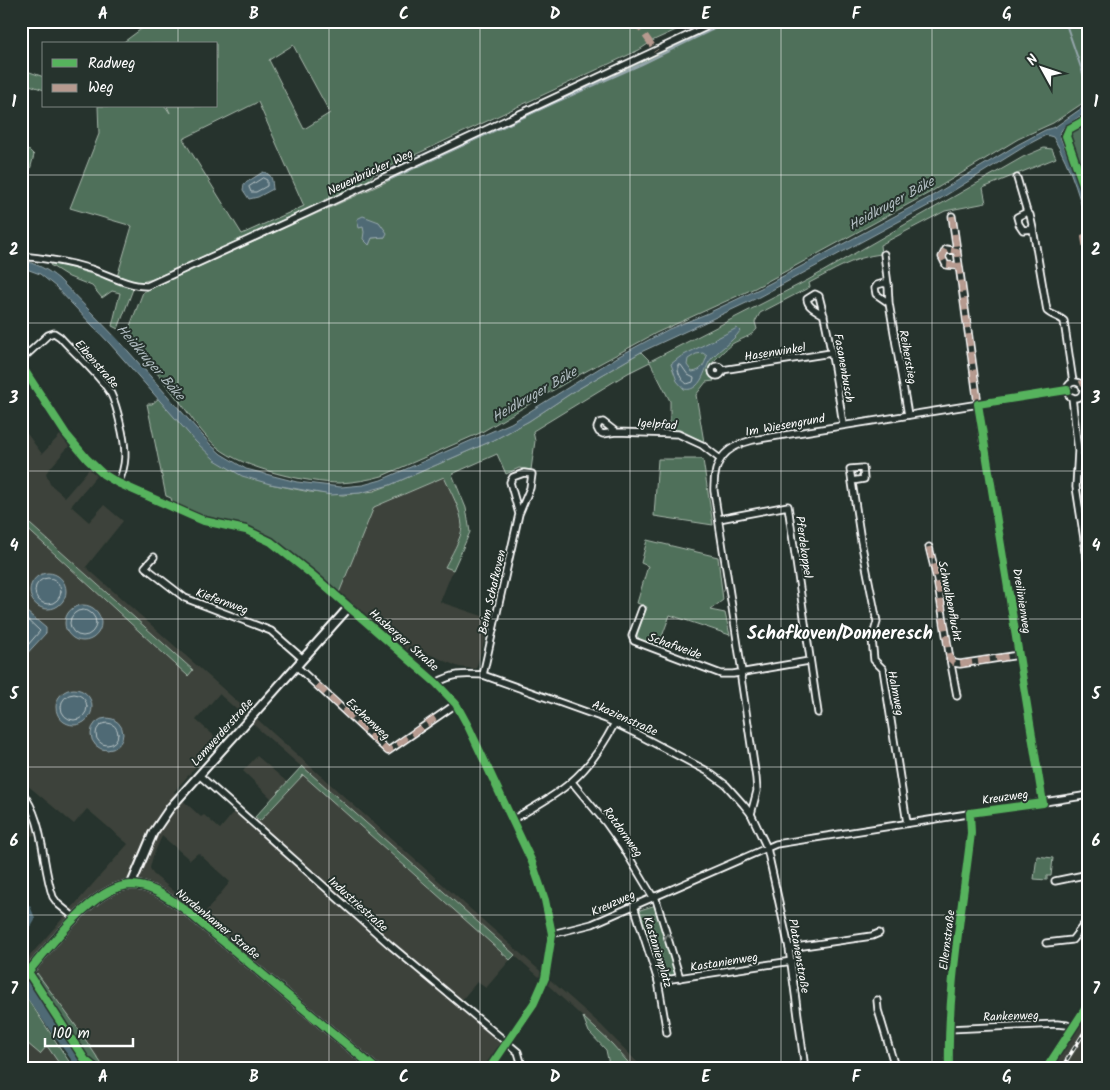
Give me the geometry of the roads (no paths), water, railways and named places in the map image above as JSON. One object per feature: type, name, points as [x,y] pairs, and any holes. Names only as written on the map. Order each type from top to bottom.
[{"type":"street","name":"Neuenbrücker Weg","points":[[21,256],[51,259],[90,269],[136,286],[147,286],[719,21]]},
{"type":"street","points":[[1017,178],[1027,212],[1030,215],[1046,311],[1064,321],[1073,382]]},
{"type":"street","points":[[1027,212],[1017,217],[1019,224],[1023,230],[1033,229]]},
{"type":"street","name":"Dreilinienweg","points":[[952,216],[978,404],[1043,803]]},
{"type":"street","points":[[957,251],[946,249],[942,257],[946,265],[958,266]]},
{"type":"street","name":"Reiherstieg","points":[[884,254],[889,303],[908,416]]},
{"type":"street","name":"Reiherstieg","points":[[888,285],[884,283],[877,285],[875,288],[876,294],[889,303]]},
{"type":"street","name":"Fasanenbusch","points":[[824,315],[843,425]]},
{"type":"street","name":"Eibenstraße","points":[[21,360],[48,335],[54,333],[60,337],[110,393],[117,409],[126,452],[124,472],[118,483]]},
{"type":"street","name":"Hasenwinkel","points":[[722,370],[831,353]]},
{"type":"street","name":"Hasberger Straße","points":[[21,365],[66,434],[87,459],[103,474],[118,483],[204,521],[246,530],[264,538],[288,554],[436,683],[456,704],[538,878],[552,934],[548,967],[541,988],[526,1016],[489,1069]]},
{"type":"street","points":[[1072,397],[1078,396],[1082,389],[1079,383],[1073,382],[1068,386],[1067,390],[1072,397],[1078,451],[1076,488],[1089,571]]},
{"type":"street","name":"Im Wiesengrund","points":[[720,459],[741,443],[1067,390]]},
{"type":"street","name":"Igelpfad","points":[[616,432],[678,434],[702,445],[720,459]]},
{"type":"street","points":[[720,459],[714,478],[714,491],[742,672],[740,678],[757,790],[751,814]]},
{"type":"street","name":"Beim Schafkoven","points":[[483,675],[519,514],[530,488],[532,474],[524,473],[513,477],[510,482],[519,514]]},
{"type":"street","name":"Halmweg","points":[[852,481],[861,541],[877,622],[872,639],[874,660],[883,669],[907,823]]},
{"type":"street","name":"Pferdekoppel","points":[[718,519],[788,506],[818,713]]},
{"type":"street","name":"Schwalbenflucht","points":[[930,547],[957,696]]},
{"type":"street","name":"Kiefernweg","points":[[154,557],[145,567],[176,592],[196,603],[253,623],[271,632],[303,659]]},
{"type":"street","name":"Lemwerderstraße","points":[[131,885],[141,858],[159,823],[170,808],[349,607]]},
{"type":"street","name":"Schafweide","points":[[642,609],[632,636],[634,642],[721,674],[742,672]]},
{"type":"street","name":"Schwalbenflucht","points":[[950,659],[954,663],[960,664],[1019,655]]},
{"type":"street","points":[[742,672],[810,661]]},
{"type":"street","name":"Eschenweg","points":[[296,666],[388,751],[456,704]]},
{"type":"street","name":"Akazienstraße","points":[[436,683],[451,676],[464,674],[483,675],[615,723],[707,771],[726,785],[751,814],[767,848]]},
{"type":"street","points":[[512,820],[572,782],[600,749],[615,723]]},
{"type":"street","name":"Industriestraße","points":[[199,775],[390,945],[507,1042]]},
{"type":"street","name":"Rotdornweg","points":[[572,782],[623,846],[654,896]]},
{"type":"street","points":[[21,791],[33,811],[53,897],[75,918]]},
{"type":"street","name":"Kreuzweg","points":[[552,934],[592,924],[776,844],[1089,795]]},
{"type":"street","name":"Ellernstraße","points":[[949,1069],[949,1029],[970,833],[970,814]]},
{"type":"street","name":"Platanenstraße","points":[[767,848],[792,961],[805,1069]]},
{"type":"street","points":[[1055,881],[1089,874]]},
{"type":"street","points":[[21,980],[89,904],[113,888],[131,885]]},
{"type":"street","name":"Nordenhamer Straße","points":[[131,885],[151,889],[183,908],[376,1069]]},
{"type":"street","name":"Kastanienplatz","points":[[654,896],[680,978]]},
{"type":"street","name":"Kastanienplatz","points":[[634,906],[658,982],[667,1033]]},
{"type":"street","points":[[1046,943],[1072,940],[1089,918]]},
{"type":"street","points":[[789,948],[872,936],[879,933]]},
{"type":"street","name":"Kastanienweg","points":[[658,982],[792,961]]},
{"type":"street","points":[[876,1069],[894,1068],[878,1010],[878,1000]]},
{"type":"street","points":[[1046,1069],[1089,1002]]},
{"type":"street","name":"Rankenweg","points":[[949,1029],[1058,1024],[1073,1028]]},
{"type":"street","points":[[507,1042],[518,1052],[523,1069]]},
{"type":"water","points":[[1089,103],[1089,110],[1064,127],[1059,134],[1083,194],[1088,213],[1089,239],[1080,199],[1071,173],[1053,137],[1046,135],[935,202],[757,298],[641,352],[573,392],[529,421],[494,440],[390,485],[360,493],[331,495],[270,484],[242,476],[215,460],[196,442],[110,344],[56,287],[40,274],[21,267],[21,260],[32,263],[42,267],[59,279],[121,343],[221,454],[246,469],[297,482],[341,487],[363,485],[381,480],[511,423],[619,356],[669,329],[761,288],[932,196],[1017,145],[1045,130],[1055,127]]},
{"type":"water","points":[[263,172],[270,176],[273,189],[258,197],[249,199],[243,190],[244,184]]},
{"type":"water","points":[[363,216],[379,222],[387,233],[385,237],[372,238],[369,245],[363,239],[363,227],[359,228],[357,219]]},
{"type":"water","points":[[737,328],[740,331],[712,358],[704,375],[692,389],[684,389],[677,381],[671,364],[680,357]],"holes":[[[703,353],[707,356],[702,367],[692,372],[687,365],[688,359],[696,354]]]},
{"type":"water","points":[[48,573],[60,579],[66,591],[60,603],[48,609],[36,603],[30,591],[36,579]]},
{"type":"water","points":[[83,605],[95,611],[101,623],[95,635],[83,641],[71,635],[65,623],[71,611]]},
{"type":"water","points":[[21,607],[46,628],[46,633],[21,660]]},
{"type":"water","points":[[74,689],[86,695],[92,707],[86,719],[74,725],[62,719],[56,707],[62,695]]},
{"type":"water","points":[[107,718],[118,723],[123,734],[118,745],[107,750],[96,745],[91,734],[96,723]]},
{"type":"waterway","points":[[388,180],[642,64],[730,21]]},
{"type":"waterway","points":[[1065,21],[1089,91]]},
{"type":"waterway","points":[[381,174],[567,89]]},
{"type":"waterway","points":[[21,905],[26,909],[30,919],[21,934]]},
{"type":"waterway","points":[[21,981],[84,1069]]},
{"type":"railway","points":[[1061,1069],[1089,1025]]},
{"type":"railway","points":[[1080,1069],[1089,1053]]},
{"type":"district","name":"Schafkoven/Donneresch","points":[[840,633]]},
{"type":"water label","name":"Heidkruger Bäke","points":[[891,203]]},
{"type":"water label","name":"Heidkruger Bäke","points":[[151,362]]},
{"type":"water label","name":"Heidkruger Bäke","points":[[534,394]]}]
